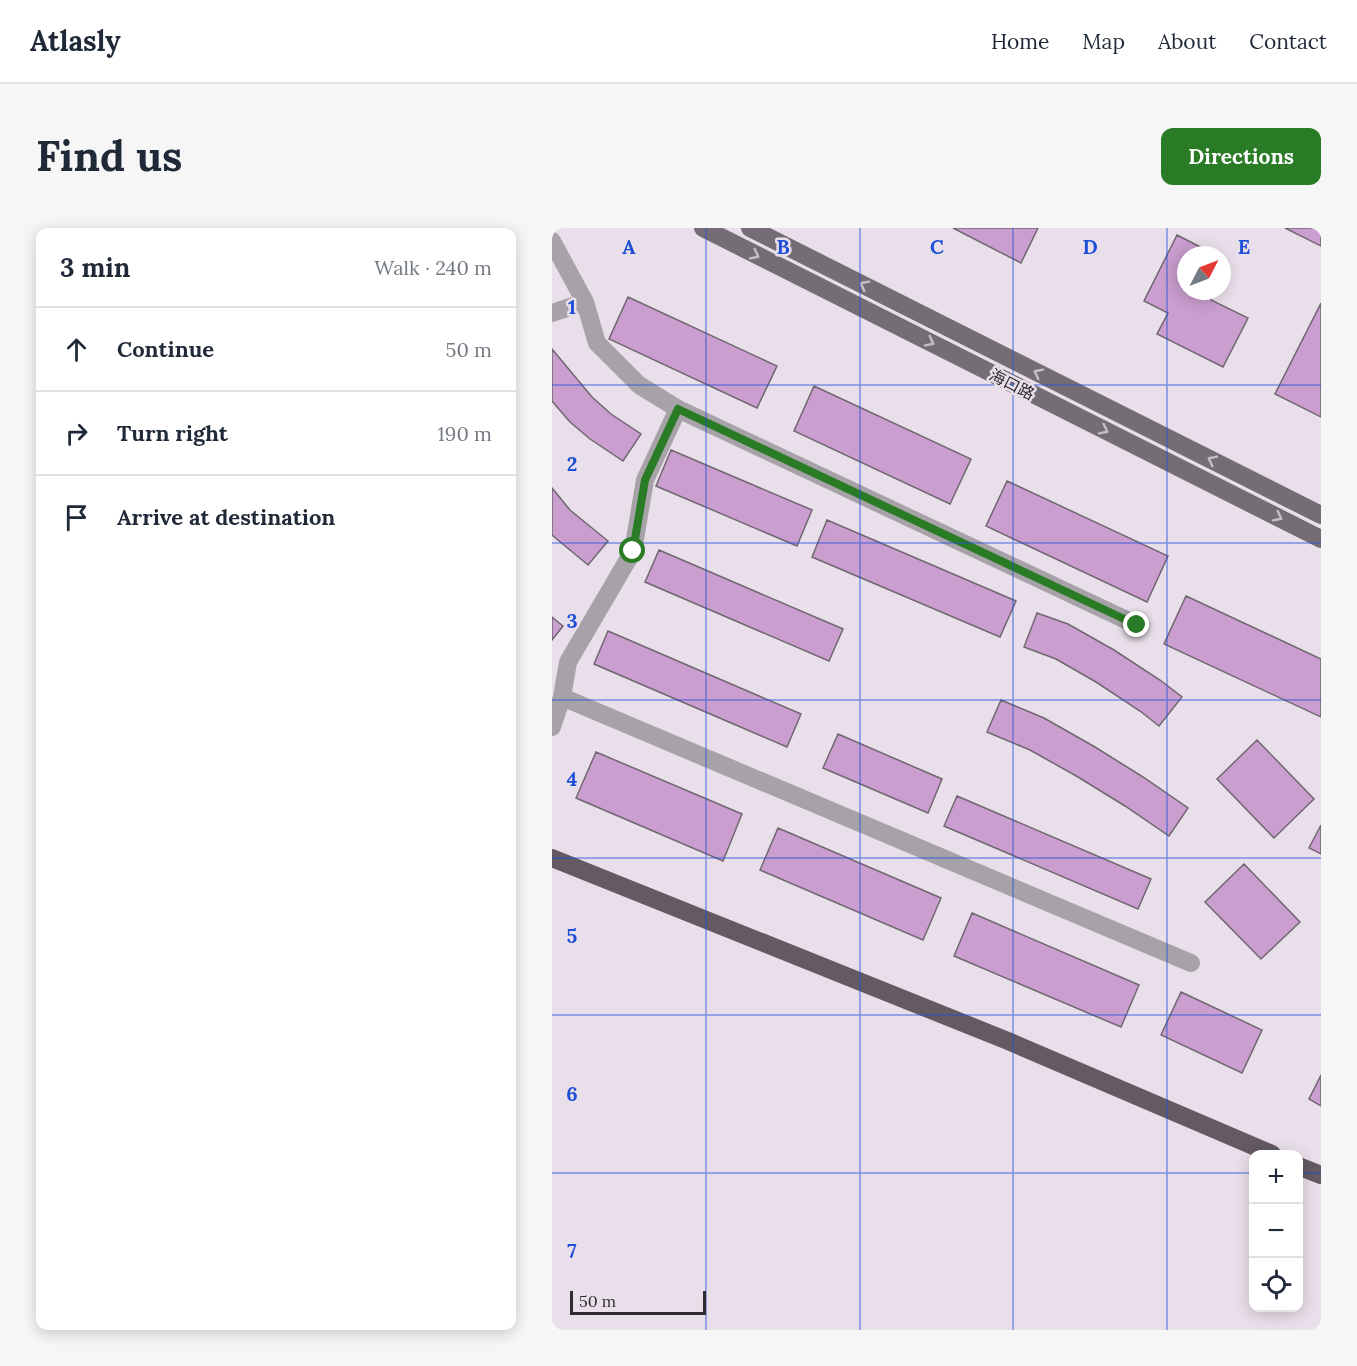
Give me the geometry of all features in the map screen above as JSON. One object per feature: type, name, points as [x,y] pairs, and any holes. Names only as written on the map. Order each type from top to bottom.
[{"type":"highway","points":[[552,858],[1008,1041],[1260,1150]]},
{"type":"highway","points":[[1303,1168],[1321,1175]]},
{"type":"main road","name":"海口路","points":[[703,228],[1321,539]]},
{"type":"main road","name":"海口路","points":[[750,228],[1321,515]]},
{"type":"street","points":[[552,241],[585,302],[597,342],[639,385],[678,409],[1137,625]]},
{"type":"street","points":[[552,313],[585,302]]},
{"type":"street","points":[[552,727],[568,662],[633,551],[645,480],[678,409]]},
{"type":"street","points":[[560,687],[1191,963]]},
{"type":"building","points":[[953,228],[1038,228],[1021,263]]},
{"type":"building","points":[[1285,228],[1321,228],[1321,246]]},
{"type":"building","points":[[1177,235],[1198,246],[1177,246],[1177,300],[1211,300],[1248,318],[1223,367],[1157,334],[1168,313],[1144,301]]},
{"type":"building","points":[[628,297],[777,366],[757,408],[609,339]]},
{"type":"building","points":[[1321,303],[1321,417],[1275,394]]},
{"type":"building","points":[[552,349],[592,397],[611,414],[641,434],[623,461],[590,439],[570,422],[552,401]]},
{"type":"building","points":[[814,386],[971,459],[950,504],[794,431]]},
{"type":"building","points":[[671,450],[812,510],[797,546],[656,486]]},
{"type":"building","points":[[1007,481],[1168,556],[1147,602],[986,526]]},
{"type":"building","points":[[552,488],[570,510],[608,541],[588,565],[552,535]]},
{"type":"building","points":[[827,520],[1016,601],[1000,637],[812,557]]},
{"type":"building","points":[[659,550],[843,629],[829,661],[645,582]]},
{"type":"building","points":[[1186,596],[1321,659],[1321,717],[1164,644]]},
{"type":"building","points":[[1037,613],[1068,624],[1114,650],[1182,697],[1159,726],[1096,682],[1056,659],[1024,647]]},
{"type":"building","points":[[552,617],[563,626],[552,640]]},
{"type":"building","points":[[608,631],[801,714],[787,747],[594,664]]},
{"type":"building","points":[[1001,700],[1044,718],[1095,747],[1188,808],[1169,836],[1078,777],[1030,750],[987,732]]},
{"type":"building","points":[[838,734],[942,779],[928,813],[823,768]]},
{"type":"building","points":[[1257,740],[1314,799],[1274,838],[1217,779]]},
{"type":"building","points":[[596,752],[742,814],[723,861],[576,798]]},
{"type":"building","points":[[957,796],[1151,879],[1138,909],[944,826]]},
{"type":"building","points":[[1321,825],[1321,854],[1309,848]]},
{"type":"building","points":[[778,828],[941,898],[923,940],[760,870]]},
{"type":"building","points":[[1244,864],[1300,922],[1261,959],[1205,902]]},
{"type":"building","points":[[972,913],[1139,985],[1121,1027],[954,956]]},
{"type":"building","points":[[1181,992],[1262,1030],[1242,1073],[1161,1035]]},
{"type":"building","points":[[1321,1075],[1321,1106],[1309,1099]]},
{"type":"route","points":[[633,551],[645,480],[678,409],[1137,625]]}]
